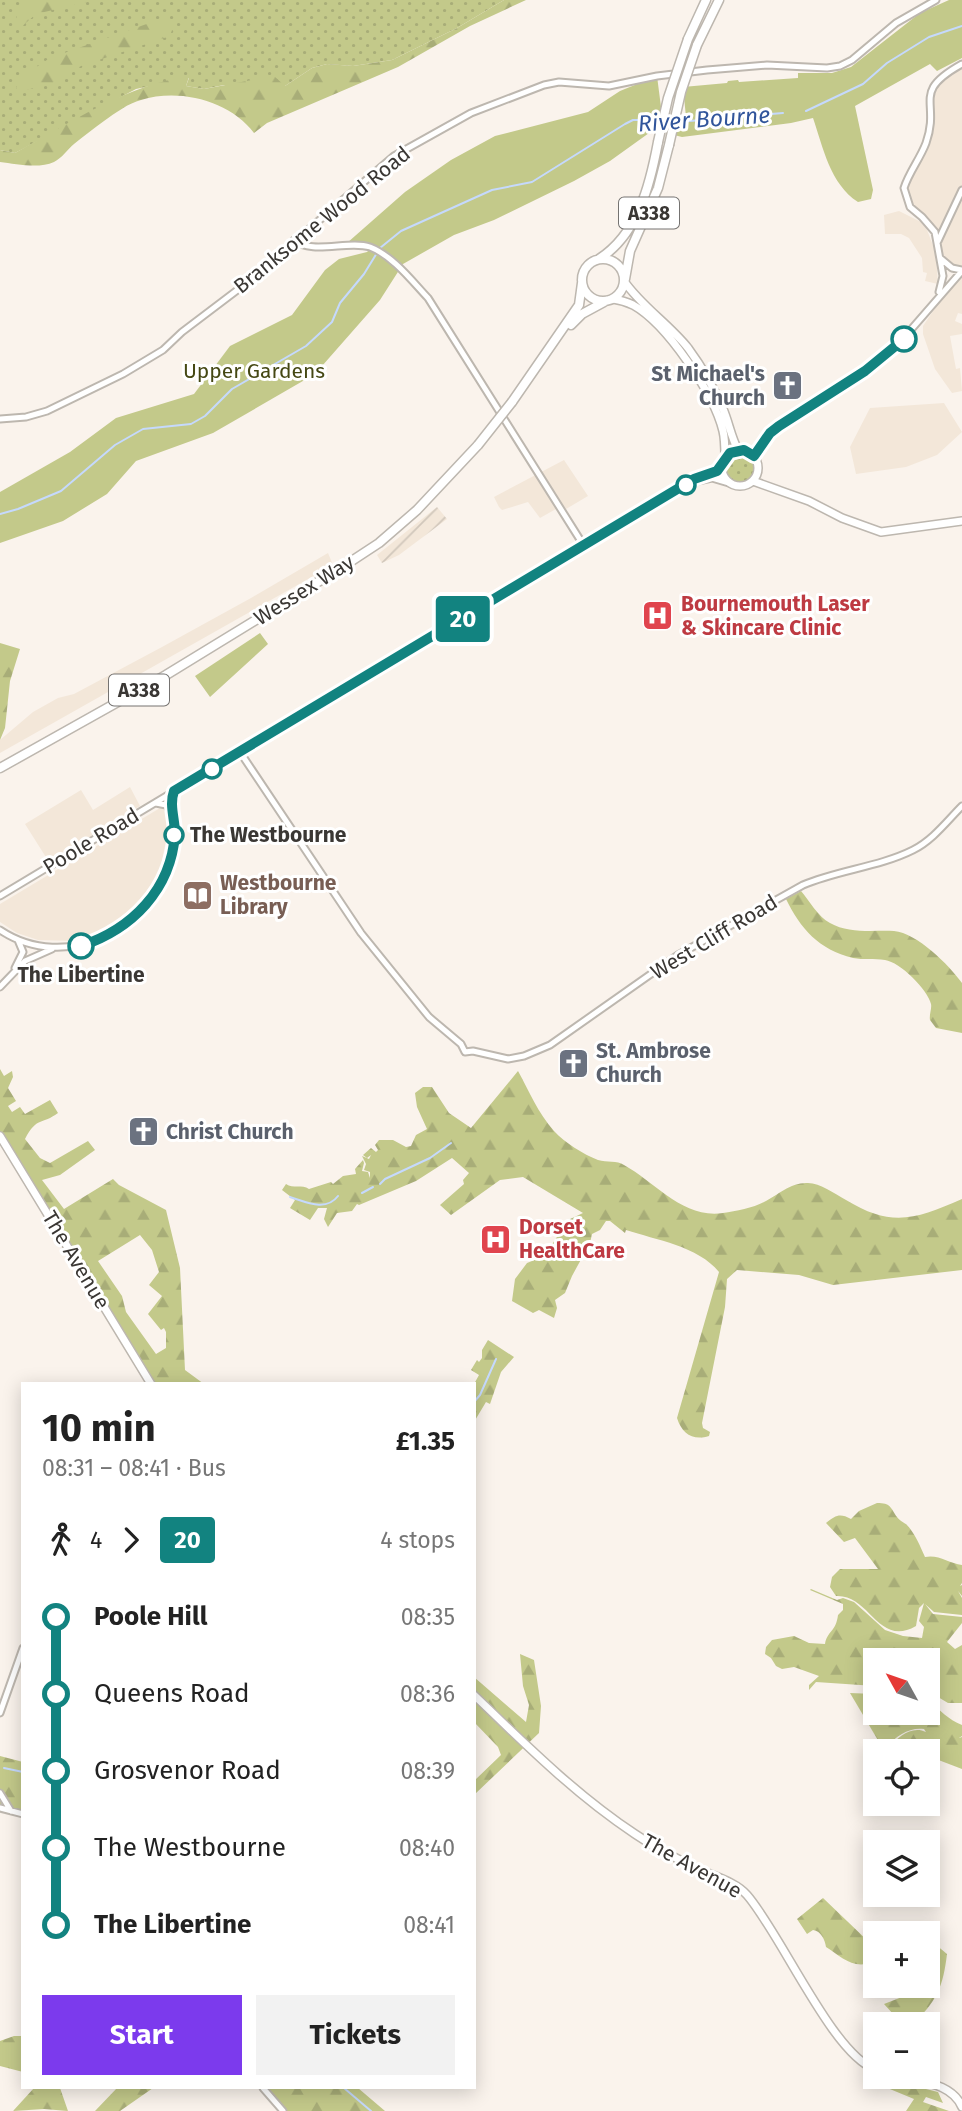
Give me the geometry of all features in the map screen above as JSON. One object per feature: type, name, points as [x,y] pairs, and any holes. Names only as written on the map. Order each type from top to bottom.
[{"type":"highway","name":"A338","points":[[599,259],[615,248],[629,230],[647,188],[668,98],[688,39],[706,0]]},
{"type":"highway","name":"A338","points":[[624,280],[630,251],[658,188],[681,92],[697,45],[719,0]]},
{"type":"highway","points":[[599,259],[610,260],[623,271],[622,290],[610,300],[598,300],[590,296],[582,283],[586,268],[599,259]]},
{"type":"highway","name":"Wessex Way","points":[[0,768],[104,711],[267,614],[336,572],[389,534],[433,495],[512,402],[579,304],[582,283]]},
{"type":"highway","name":"Wessex Way","points":[[552,345],[582,314],[610,300]]},
{"type":"main road","points":[[624,280],[635,295],[666,323],[700,365],[719,400],[738,450]]},
{"type":"main road","points":[[610,300],[634,305],[675,345],[694,370],[723,431],[724,477],[729,483],[742,487],[753,481],[759,470],[754,456],[747,451],[738,450],[725,457]]},
{"type":"main road","points":[[753,481],[809,501],[842,518],[881,532],[962,521]]},
{"type":"main road","name":"The Avenue","points":[[0,1136],[150,1382]]},
{"type":"main road","name":"The Avenue","points":[[476,1697],[603,1811],[675,1857],[746,1893],[832,2027],[854,2056],[863,2061]]},
{"type":"main road","points":[[940,2087],[955,2096],[962,2107]]},
{"type":"street","name":"Branksome Wood Road","points":[[0,419],[26,417],[47,411],[123,374],[163,350],[182,332],[244,285],[394,156],[471,113],[544,85],[559,82],[609,86],[660,75],[707,70],[767,65],[815,68],[840,66],[852,60],[896,23],[936,0]]},
{"type":"street","points":[[935,301],[943,276],[938,241],[930,225],[912,210],[906,200],[904,188],[927,140],[932,86],[962,64]]},
{"type":"street","points":[[938,241],[962,190]]},
{"type":"street","points":[[294,240],[305,246],[366,246],[401,269],[428,298],[584,546]]},
{"type":"street","points":[[940,258],[952,268],[962,270]]},
{"type":"street","points":[[946,264],[953,280]]},
{"type":"street","points":[[754,456],[770,433],[821,401],[895,348],[962,270]]},
{"type":"street","points":[[943,276],[953,280]]},
{"type":"street","name":"Poole Road","points":[[0,896],[687,484],[722,466]]},
{"type":"street","name":"Poole Road","points":[[687,484],[706,478],[729,483]]},
{"type":"street","name":"West Cliff Road","points":[[240,752],[361,933],[420,1008],[461,1044],[465,1052],[473,1051],[508,1059],[524,1056],[550,1045],[678,955],[792,891],[822,877],[912,850],[942,828],[962,806]]},
{"type":"street","points":[[0,930],[18,940],[55,948],[81,946],[138,915],[152,900],[172,855],[175,832],[171,800],[174,791]]},
{"type":"street","points":[[155,803],[166,805],[173,813]]},
{"type":"street","points":[[10,976],[22,957],[23,948],[18,940]]},
{"type":"street","points":[[0,987],[32,957],[55,948]]},
{"type":"street","points":[[0,1713],[21,1654]]},
{"type":"street","points":[[0,1793],[11,1811]]},
{"type":"street","points":[[0,1808],[21,1814]]},
{"type":"street","points":[[264,2089],[284,2111]]},
{"type":"shaded area","points":[[962,64],[962,270],[952,268],[940,258],[935,232],[912,210],[904,188],[927,140],[930,96],[938,79]]},
{"type":"shaded area","points":[[899,211],[921,222],[927,230],[936,253],[938,284],[925,281],[927,273],[923,272],[922,258],[909,238],[901,234],[885,234],[884,215]]},
{"type":"shaded area","points":[[962,274],[962,314],[958,313],[955,321],[962,324],[962,334],[950,336],[956,369],[960,368],[962,391],[952,393],[935,369],[923,334],[923,326],[948,289]]},
{"type":"shaded area","points":[[944,403],[962,432],[937,455],[906,467],[856,474],[850,447],[870,408]]},
{"type":"shaded area","points":[[564,460],[588,496],[566,509],[563,505],[540,518],[528,502],[502,510],[499,507],[494,497]]},
{"type":"shaded area","points":[[437,507],[447,519],[399,555],[382,563],[377,555]]},
{"type":"shaded area","points":[[328,553],[333,565],[0,753],[0,740],[33,712],[58,698],[74,694],[162,647]]},
{"type":"shaded area","points":[[130,787],[140,806],[49,862],[25,824],[81,790],[93,810]]},
{"type":"shaded area","points":[[160,808],[168,811],[170,822],[160,870],[145,901],[123,919],[96,936],[75,941],[38,940],[17,933],[0,922],[0,904]]},
{"type":"green space","points":[[0,0],[504,0],[457,28],[392,60],[353,66],[327,64],[312,68],[285,86],[224,85],[204,89],[186,86],[189,78],[136,89],[15,153],[0,150]]},
{"type":"green space","points":[[22,0],[95,0],[36,14],[19,29],[14,25]]},
{"type":"green space","points":[[504,0],[526,0],[470,26],[398,67],[267,123],[254,133],[244,122],[218,105],[188,97],[156,97],[136,101],[117,112],[54,162],[35,166],[0,162],[0,150],[15,153],[100,106],[145,87],[189,77],[186,86],[204,89],[274,76],[285,86],[312,68],[327,64],[353,66],[392,60],[457,28]]},
{"type":"green space","points":[[949,0],[962,0],[962,58],[937,71],[930,64],[855,106],[873,190],[871,199],[858,202],[841,185],[824,153],[813,118],[682,137],[674,135],[679,117],[686,117],[683,87],[738,80],[798,78],[798,73],[832,73],[851,67],[920,13]]},
{"type":"green space","points":[[158,20],[168,23],[172,30],[170,36],[81,66],[56,82],[19,92],[16,88],[21,77],[50,58]]},
{"type":"green space","name":"Upper Gardens","points":[[657,76],[661,107],[656,128],[610,161],[574,181],[494,220],[454,235],[403,264],[380,300],[315,374],[213,433],[136,461],[107,494],[63,521],[0,543],[0,492],[70,452],[116,418],[194,394],[230,346],[292,315],[325,270],[339,259],[367,252],[371,248],[366,242],[347,243],[405,192],[451,160],[495,136],[588,112],[620,91]]},
{"type":"green space","points":[[740,454],[750,458],[754,468],[750,478],[740,482],[730,478],[726,468],[730,458]]},
{"type":"green space","points":[[260,633],[268,644],[210,697],[195,676]]},
{"type":"green space","points":[[0,643],[20,649],[10,681],[5,728],[0,740]]},
{"type":"green space","points":[[801,891],[830,923],[853,930],[903,933],[932,951],[962,983],[962,1033],[936,1028],[930,1020],[929,998],[919,984],[898,966],[885,960],[857,959],[841,954],[812,936],[786,899]]},
{"type":"green space","points":[[0,1069],[4,1076],[12,1071],[13,1077],[8,1088],[16,1101],[8,1106],[12,1112],[20,1107],[25,1114],[50,1100],[58,1113],[36,1124],[25,1139],[40,1158],[50,1163],[88,1141],[95,1150],[60,1175],[42,1180],[64,1209],[113,1179],[119,1185],[166,1210],[180,1268],[185,1370],[201,1382],[150,1382],[0,1136]],"holes":[[[140,1235],[152,1250],[159,1272],[149,1285],[162,1296],[148,1314],[161,1330],[164,1328],[166,1348],[156,1354],[126,1312],[122,1296],[98,1261]]]},
{"type":"green space","points":[[518,1071],[543,1117],[563,1140],[598,1160],[621,1163],[670,1198],[695,1210],[723,1213],[744,1209],[802,1183],[817,1185],[862,1209],[891,1217],[904,1218],[931,1212],[962,1199],[962,1270],[833,1285],[799,1275],[737,1270],[727,1279],[725,1307],[702,1423],[703,1428],[710,1432],[709,1436],[698,1438],[685,1432],[677,1418],[719,1272],[700,1256],[663,1241],[626,1230],[625,1233],[610,1221],[606,1221],[600,1230],[592,1234],[565,1293],[555,1300],[557,1308],[554,1318],[539,1310],[533,1313],[512,1301],[515,1279],[527,1263],[537,1259],[551,1246],[568,1220],[583,1213],[523,1177],[500,1180],[451,1215],[440,1205],[464,1184],[463,1180],[469,1173],[452,1158],[416,1181],[357,1204],[352,1211],[337,1213],[328,1227],[324,1219],[327,1208],[318,1208],[310,1220],[290,1208],[295,1200],[282,1190],[286,1184],[309,1189],[331,1182],[333,1184],[343,1176],[356,1174],[355,1169],[363,1160],[362,1171],[368,1172],[370,1178],[370,1172],[364,1170],[366,1164],[362,1156],[369,1159],[371,1155],[367,1158],[363,1155],[371,1148],[376,1152],[378,1150],[375,1145],[379,1140],[393,1140],[406,1147],[411,1146],[416,1135],[427,1129],[417,1107],[415,1093],[423,1087],[432,1087],[449,1113],[471,1128]]},
{"type":"green space","points":[[488,1340],[514,1357],[501,1372],[490,1404],[486,1402],[476,1419],[475,1382],[479,1375],[471,1370],[477,1360],[479,1362],[482,1358],[482,1350]]},
{"type":"green space","points":[[877,1503],[890,1506],[897,1518],[909,1528],[925,1557],[962,1565],[962,1596],[958,1591],[962,1598],[962,1615],[934,1612],[925,1604],[933,1614],[962,1617],[962,1623],[947,1642],[955,1649],[962,1645],[962,1703],[948,1703],[940,1698],[940,1648],[863,1648],[863,1685],[816,1682],[809,1690],[809,1685],[819,1676],[794,1667],[782,1669],[765,1654],[766,1647],[772,1640],[794,1636],[809,1643],[825,1644],[843,1610],[843,1604],[811,1589],[837,1600],[843,1598],[854,1602],[885,1630],[922,1638],[924,1627],[919,1621],[924,1603],[919,1608],[916,1626],[903,1631],[892,1630],[883,1626],[858,1603],[848,1598],[836,1596],[830,1587],[832,1577],[840,1569],[878,1569],[855,1538],[844,1542],[826,1523],[838,1516],[851,1519],[859,1511]]},
{"type":"green space","points":[[520,1654],[534,1660],[541,1706],[539,1733],[476,1793],[476,1779],[501,1755],[498,1747],[476,1724],[476,1679],[526,1722],[529,1705],[523,1686]]},
{"type":"green space","points":[[850,1693],[863,1694],[863,1715]]},
{"type":"green space","points":[[940,1711],[962,1725],[962,1736],[959,1738],[962,1737],[962,1769],[940,1761],[940,1739],[897,1739],[916,1730],[926,1732],[924,1729],[913,1729],[895,1739],[877,1739],[870,1726],[940,1726]]},
{"type":"green space","points":[[0,1756],[21,1761],[21,1813],[0,1808]]},
{"type":"green space","points":[[823,1898],[863,1936],[863,1964],[855,1964],[840,1957],[826,1947],[818,1932],[813,1930],[807,1934],[797,1919]]},
{"type":"green space","points":[[940,1948],[947,1954],[940,1987]]},
{"type":"green space","points":[[899,1998],[934,1998],[924,2012],[891,2012],[884,2004]]},
{"type":"green space","points":[[21,2036],[21,2071],[0,2066],[0,2041]]},
{"type":"green space","points":[[33,2089],[60,2089],[68,2111],[44,2109],[13,2111]]},
{"type":"green space","points":[[116,2089],[152,2089],[120,2111],[95,2111]]},
{"type":"green space","points":[[264,2089],[359,2089],[385,2111],[283,2111]]},
{"type":"green space","points":[[890,2089],[926,2089],[938,2092],[943,2103],[926,2097],[923,2102],[949,2111],[906,2111],[914,2099]]},
{"type":"waterway","name":"River Bourne","points":[[806,111],[863,84],[887,63],[929,37],[962,26]]},
{"type":"waterway","name":"River Bourne","points":[[678,122],[783,113]]},
{"type":"waterway","name":"River Bourne","points":[[0,514],[61,491],[115,445],[143,429],[191,424],[205,416],[232,389],[306,346],[332,322],[340,303],[364,274],[380,248],[401,231],[492,190],[532,182],[633,120],[658,120]]},
{"type":"waterway","points":[[380,1184],[385,1179],[430,1158],[451,1143]]},
{"type":"waterway","points":[[362,1193],[373,1187]]},
{"type":"waterway","points":[[290,1197],[322,1205],[338,1196]]},
{"type":"waterway","points":[[476,1400],[496,1359]]},
{"type":"waterway","points":[[4,1768],[21,1772]]},
{"type":"waterway","points":[[345,2089],[371,2111]]},
{"type":"bus line","name":"20","points":[[81,946],[115,930],[138,915],[152,900],[172,855],[175,832],[171,800],[174,791],[694,479],[717,471],[730,453],[744,450],[754,456],[770,433],[838,390],[904,339]]},
{"type":"place","name":"St Michael's Church","points":[[788,386]]},
{"type":"place","name":"Bournemouth Laser & Skincare Clinic","points":[[658,616]]},
{"type":"place","name":"The Westbourne","points":[[174,835]]},
{"type":"place","name":"Westbourne Library","points":[[197,895]]},
{"type":"place","name":"The Libertine","points":[[81,946]]},
{"type":"place","name":"St. Ambrose Church","points":[[573,1063]]},
{"type":"place","name":"Christ Church","points":[[143,1132]]},
{"type":"place","name":"Dorset HealthCare","points":[[496,1239]]}]
